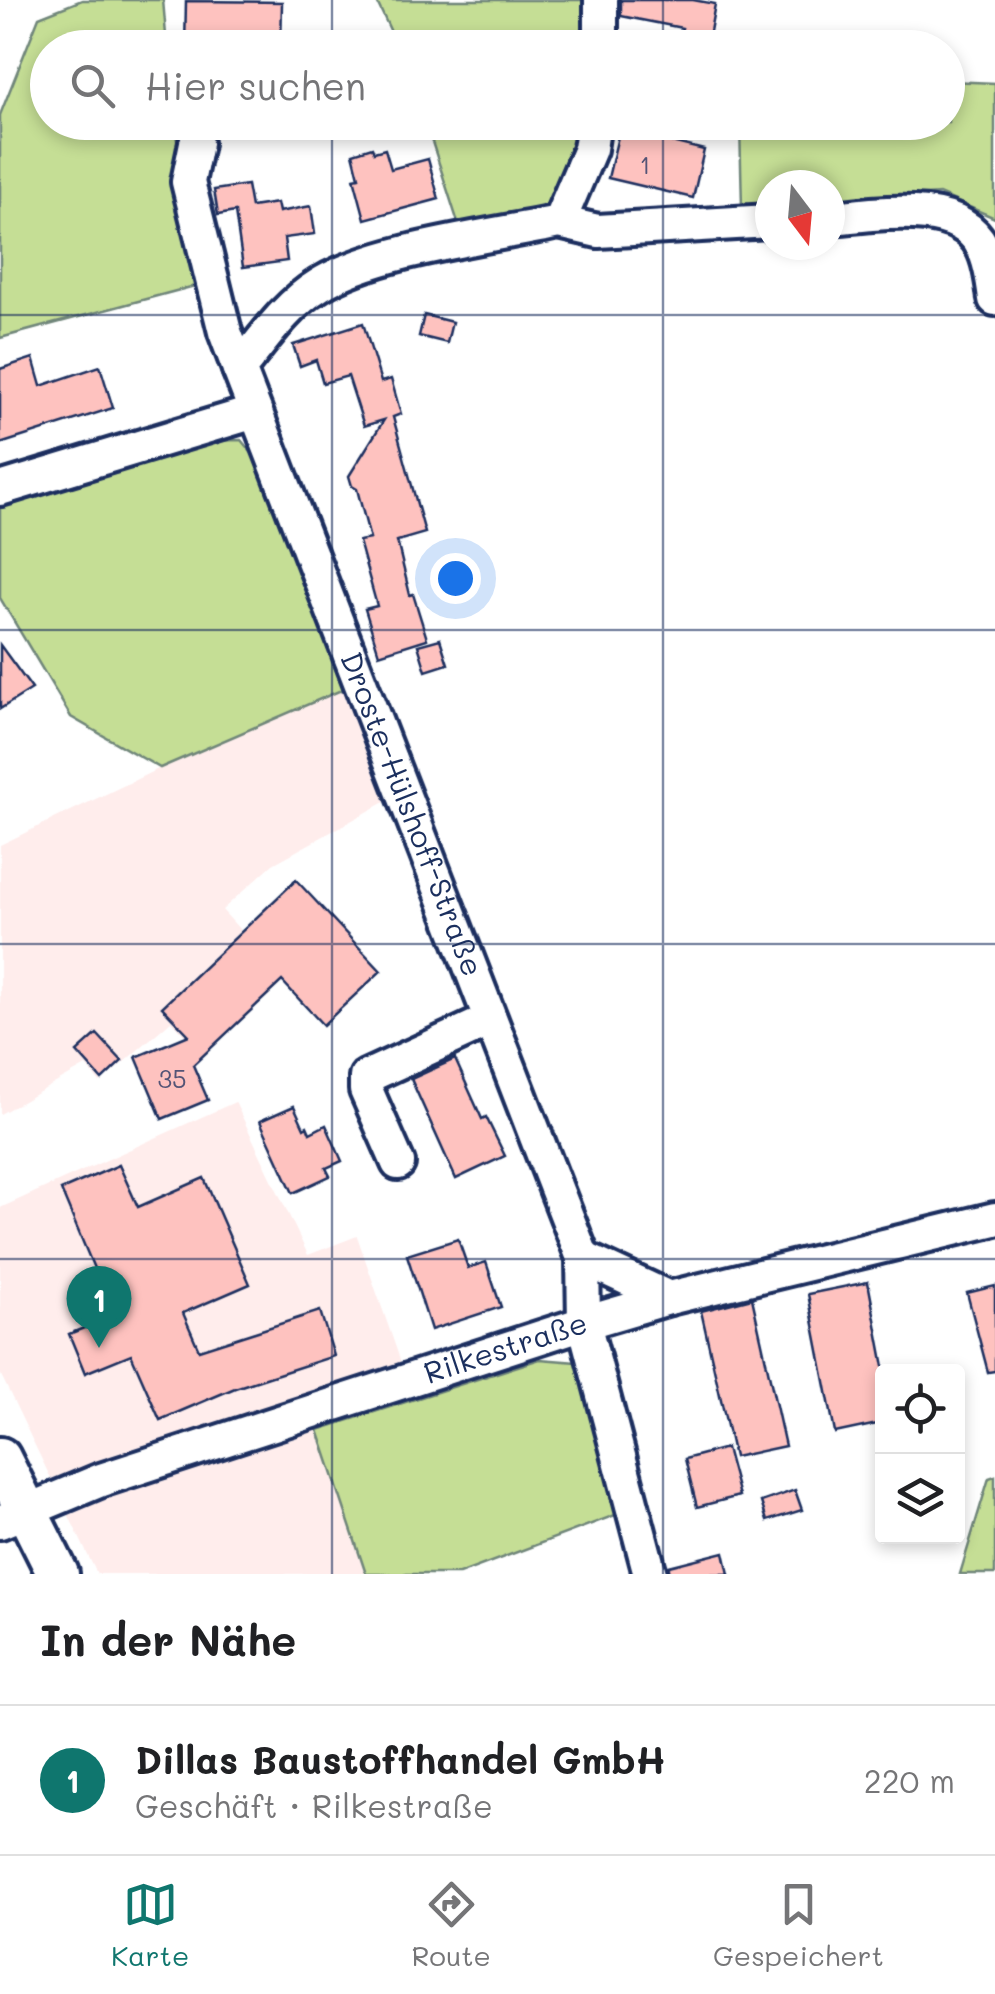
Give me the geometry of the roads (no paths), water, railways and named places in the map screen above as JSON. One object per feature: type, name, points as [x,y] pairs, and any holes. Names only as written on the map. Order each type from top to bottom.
[{"type":"main road","points":[[0,1458],[13,1517],[58,1574]]},
{"type":"street","points":[[601,0],[601,30]]},
{"type":"street","points":[[559,222],[591,140]]},
{"type":"street","name":"Droste-Hülshoff-Straße","points":[[196,143],[188,182],[225,332],[583,1258],[584,1323],[650,1574]]},
{"type":"street","points":[[845,217],[920,213],[942,215],[964,227],[982,244],[995,299]]},
{"type":"street","points":[[239,369],[288,310],[320,284],[379,260],[559,222],[598,231],[755,222]]},
{"type":"street","points":[[0,488],[256,412]]},
{"type":"street","points":[[398,1163],[366,1090],[366,1077],[490,1020]]},
{"type":"street","name":"Rilkestraße","points":[[13,1517],[101,1480],[584,1323],[668,1298],[995,1218]]},
{"type":"street","points":[[583,1258],[668,1298]]},
{"type":"place","name":"Dillas Baustoffhandel GmbH","points":[[99,1348]]}]
